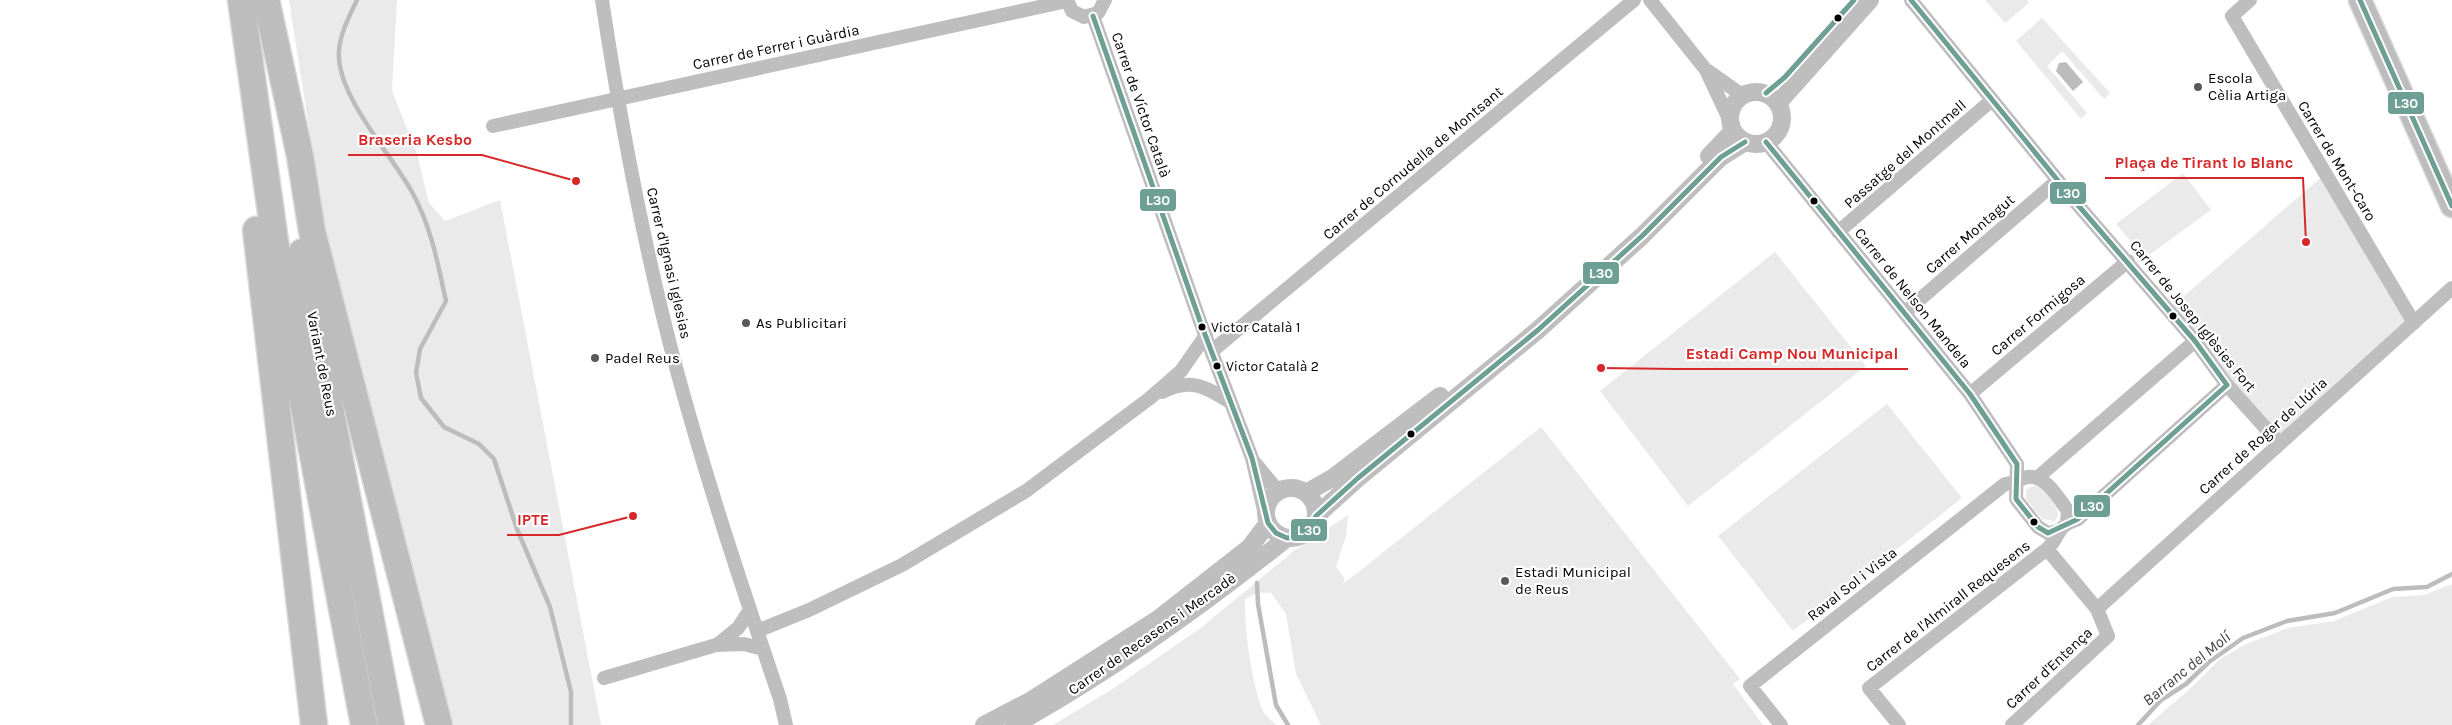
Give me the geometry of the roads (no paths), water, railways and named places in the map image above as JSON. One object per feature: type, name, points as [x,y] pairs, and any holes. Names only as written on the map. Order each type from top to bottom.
[{"type":"highway","points":[[236,0],[237,68],[314,725]]},
{"type":"highway","name":"Variant de Reus","points":[[240,0],[275,241],[297,371],[364,725]]},
{"type":"highway","points":[[266,2],[300,156],[312,231],[439,725]]},
{"type":"highway","name":"Variant de Reus","points":[[266,2],[309,298],[391,725]]},
{"type":"main road","points":[[2360,0],[2452,206]]},
{"type":"main road","points":[[2374,0],[2452,174]]},
{"type":"street","name":"Carrer d'Ignasi Iglesias","points":[[602,0],[617,98],[644,232],[677,370],[715,503],[780,699],[786,725]]},
{"type":"street","points":[[1067,1],[1070,9],[1076,15],[1084,18],[1093,16],[1102,10],[1105,0]]},
{"type":"street","name":"Carrer de Cornudella de Montsant","points":[[1212,351],[1634,0]]},
{"type":"street","points":[[1316,516],[1314,506],[1306,493],[1290,488],[1278,492],[1268,503],[1267,521],[1276,533],[1287,538],[1304,534],[1313,524],[1316,516],[1358,478],[1544,324],[1642,236],[1722,157],[1736,131],[1730,112],[1735,102],[1742,95],[1757,91],[1772,98],[1781,111],[1782,124],[1778,133],[1766,142],[1754,144],[1736,131],[1706,70],[1650,0]]},
{"type":"street","points":[[1772,98],[1785,78],[1854,0]]},
{"type":"street","points":[[1772,98],[1870,0]]},
{"type":"street","name":"Carrer de Josep Iglèsies Fort","points":[[1911,0],[2058,180],[2195,341],[2227,385],[2279,443]]},
{"type":"street","name":"Carrer de Mont-Caro","points":[[2250,0],[2232,16],[2414,323]]},
{"type":"street","name":"Carrer de Ferrer i Guàrdia","points":[[493,126],[1067,1]]},
{"type":"street","name":"Carrer de Víctor Català","points":[[1093,16],[1230,402],[1252,458],[1267,521]]},
{"type":"street","points":[[1706,70],[1742,95]]},
{"type":"street","name":"Passatge del Montmell","points":[[1838,232],[1992,100]]},
{"type":"street","points":[[1306,493],[1334,478],[1565,293],[1615,249],[1736,131]]},
{"type":"street","name":"Carrer de Nelson Mandela","points":[[1766,142],[1970,394],[2017,464],[2016,498],[2038,527],[2048,533],[2062,527]]},
{"type":"street","name":"Carrer Montagut","points":[[1904,313],[2058,180]]},
{"type":"street","name":"Carrer Formigosa","points":[[1970,394],[2128,261]]},
{"type":"street","name":"Carrer de Roger de Llúria","points":[[2096,609],[2452,288]]},
{"type":"street","points":[[757,631],[809,610],[902,565],[1026,491],[1150,398],[1181,371],[1206,335]]},
{"type":"street","points":[[2037,478],[2195,341]]},
{"type":"street","points":[[1150,398],[1185,384],[1197,385],[1211,390],[1230,402]]},
{"type":"street","points":[[2062,527],[2078,519],[2227,385]]},
{"type":"street","name":"Carrer de Víctor Català","points":[[1252,458],[1278,492]]},
{"type":"street","points":[[2016,483],[2026,477],[2037,478],[2046,484],[2068,511],[2055,542],[2047,549]]},
{"type":"street","name":"Raval Sol i Vista","points":[[1781,725],[1750,686],[2005,484],[2016,483]]},
{"type":"street","name":"Carrer de Recasens i Mercadè","points":[[984,725],[1030,701],[1158,619],[1250,547],[1267,521]]},
{"type":"street","name":"Carrer de Recasens i Mercadè","points":[[1014,725],[1055,702],[1172,624],[1287,538]]},
{"type":"street","name":"Carrer de l'Almirall Requesens","points":[[1899,725],[1869,688],[2047,549],[2096,609],[2108,636]]},
{"type":"street","points":[[716,645],[738,628],[750,610]]},
{"type":"street","name":"Carrer d'Entença","points":[[2012,725],[2108,636]]},
{"type":"street","points":[[604,678],[716,645],[744,644],[764,650]]},
{"type":"street","name":"Carrer d'Ignasi Iglesias","points":[[780,699],[794,725]]},
{"type":"waterway","points":[[357,0],[341,38],[339,51],[340,68],[355,105],[403,177],[419,205],[433,245],[446,301],[420,349],[416,373],[421,398],[444,427],[479,444],[494,459],[517,529],[550,607],[571,692],[571,725]]},
{"type":"waterway","name":"Barranc del Molí","points":[[2138,725],[2161,700],[2186,684],[2209,662],[2243,638],[2287,621],[2335,613],[2393,589],[2427,587],[2452,574]]},
{"type":"waterway","points":[[1257,583],[1258,604],[1276,705],[1288,725]]},
{"type":"place","name":"Escola Cèlia Artiga","points":[[2198,87]]},
{"type":"place","name":"Braseria Kesbo","points":[[576,181]]},
{"type":"place","name":"Plaça de Tirant lo Blanc","points":[[2306,242]]},
{"type":"place","name":"As Publicitari","points":[[746,323]]},
{"type":"place","name":"Victor Català 1","points":[[1202,327]]},
{"type":"place","name":"Padel Reus","points":[[595,358]]},
{"type":"place","name":"Victor Català 2","points":[[1217,366]]},
{"type":"place","name":"Estadi Camp Nou Municipal","points":[[1601,368]]},
{"type":"place","name":"IPTE","points":[[633,516]]},
{"type":"place","name":"Estadi Municipal de Reus","points":[[1505,581]]}]
